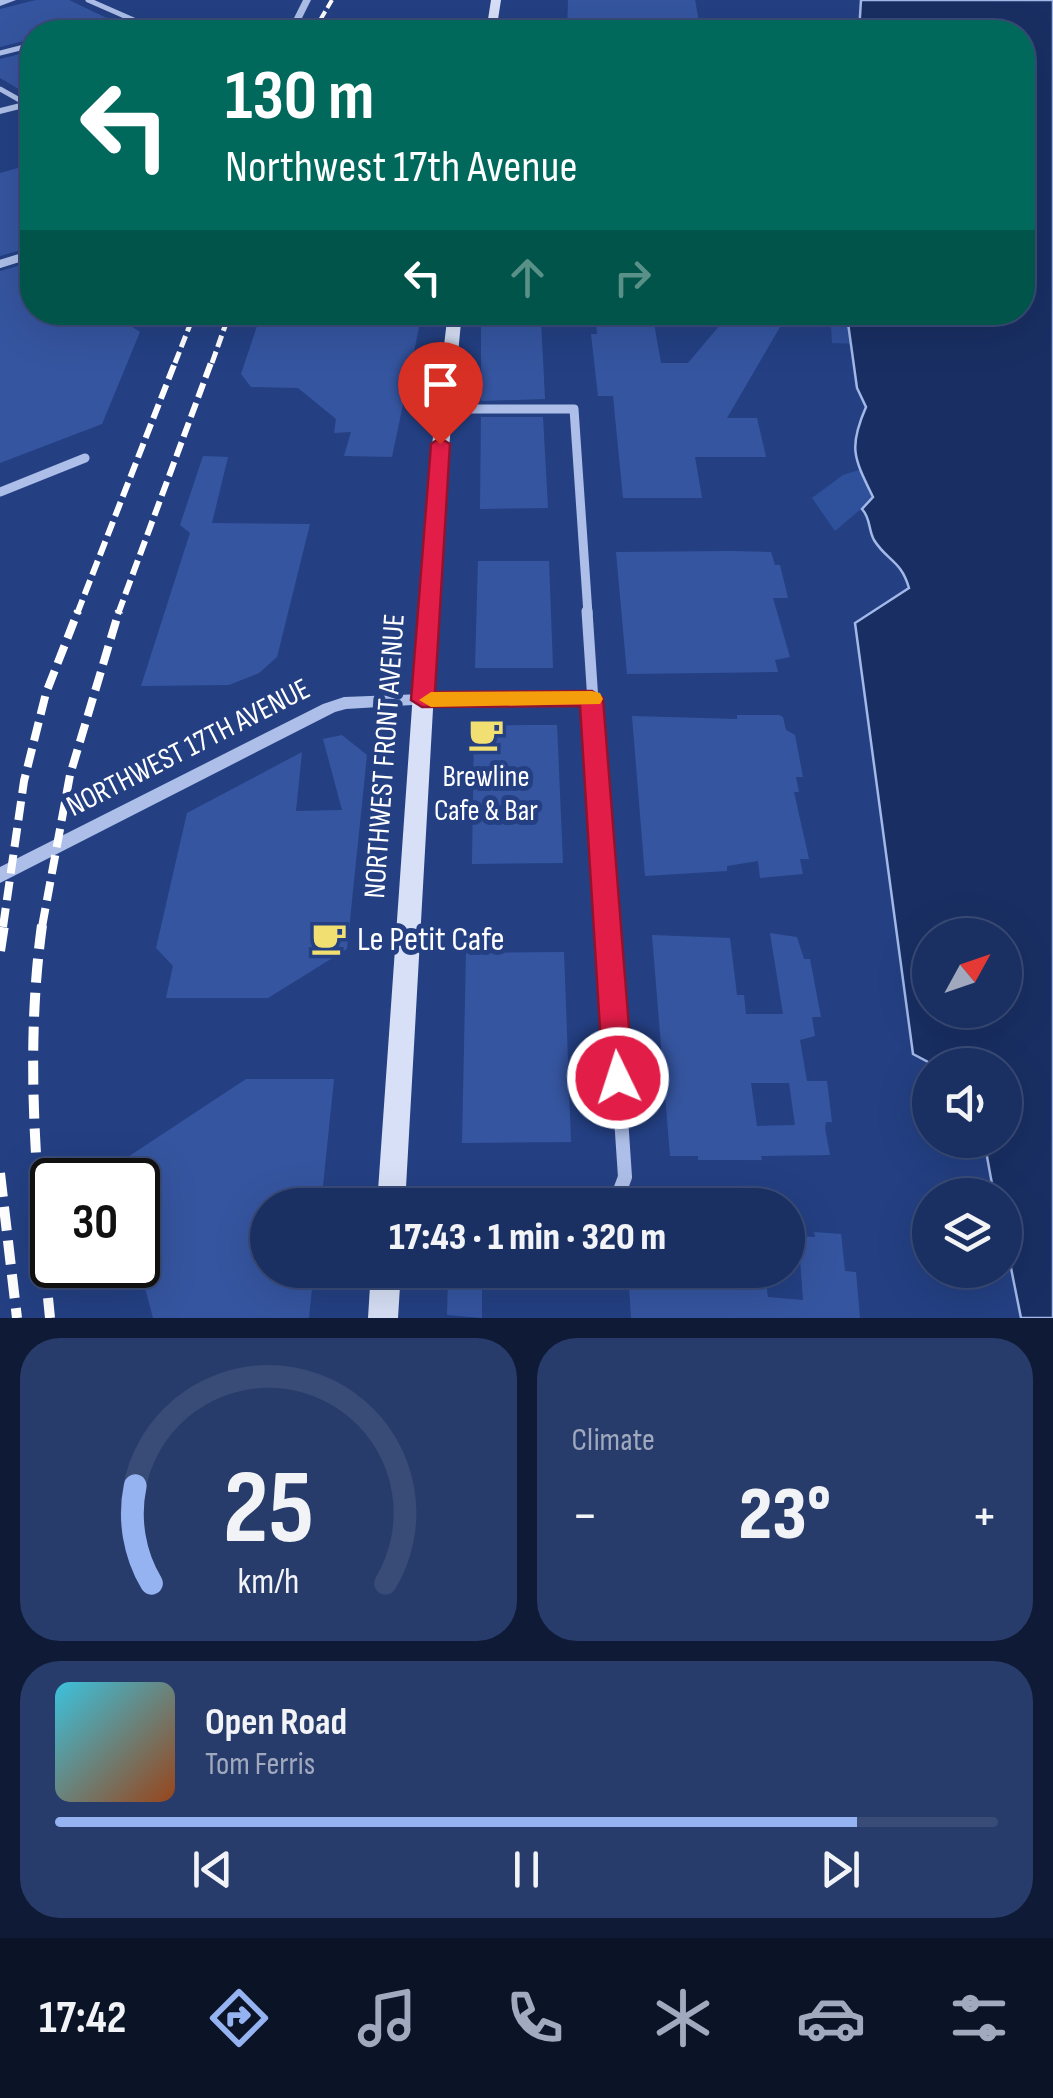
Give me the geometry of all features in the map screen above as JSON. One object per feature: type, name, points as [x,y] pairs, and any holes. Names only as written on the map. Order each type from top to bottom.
[{"type":"main road","name":"NORTHWEST FRONT AVENUE","points":[[392,1188],[422,700],[454,325]]},
{"type":"main road","points":[[383,1318],[385,1288]]},
{"type":"street","points":[[0,3],[12,0]]},
{"type":"street","points":[[88,0],[132,20]]},
{"type":"street","points":[[444,409],[574,409],[625,1177],[621,1188]]},
{"type":"street","points":[[0,492],[85,458]]},
{"type":"street","name":"NORTHWEST 17TH AVENUE","points":[[0,876],[328,708],[360,702],[592,698]]},
{"type":"shaded area","points":[[861,0],[1053,0],[1053,1318],[1021,1318],[1015,1288],[1022,1288],[1022,1178],[991,1178],[987,1158],[1022,1158],[1022,1048],[912,1048],[855,623],[909,588],[898,566],[874,540],[862,509],[873,497],[861,472],[855,443],[866,407],[857,388],[848,325],[1035,325],[1035,20],[860,20]]},
{"type":"shaded area","points":[[831,325],[939,331],[875,497],[835,531],[812,498],[843,475],[862,469],[886,345],[832,343]]},
{"type":"building","points":[[36,0],[69,0],[111,20],[20,20],[20,42],[0,47],[0,9]]},
{"type":"building","points":[[568,0],[695,0],[699,20],[567,20]]},
{"type":"building","points":[[20,54],[20,90],[0,78],[0,59]]},
{"type":"building","points":[[20,167],[20,250],[0,256],[0,173]]},
{"type":"building","points":[[20,265],[20,325],[130,325],[140,332],[102,424],[0,463],[0,271]]},
{"type":"building","points":[[257,325],[420,325],[392,457],[344,456],[351,432],[334,433],[336,419],[298,388],[251,387],[241,374]]},
{"type":"building","points":[[481,325],[541,325],[545,399],[481,401]]},
{"type":"building","points":[[596,325],[654,325],[661,363],[688,363],[720,325],[780,327],[727,418],[757,418],[766,457],[695,457],[702,498],[623,498],[613,396],[598,396],[591,334],[597,334]]},
{"type":"building","points":[[481,417],[543,417],[548,508],[480,509]]},
{"type":"building","points":[[203,456],[228,457],[212,523],[310,524],[277,657],[259,673],[229,685],[141,686],[190,533],[180,525]]},
{"type":"building","points":[[616,552],[771,552],[775,565],[780,565],[788,598],[773,598],[790,657],[775,660],[778,672],[627,674]]},
{"type":"building","points":[[478,561],[549,561],[553,668],[475,668]]},
{"type":"building","points":[[737,715],[779,715],[786,730],[795,735],[803,777],[796,777],[799,792],[794,792],[809,859],[800,859],[803,874],[760,878],[758,861],[727,866],[727,871],[645,876],[632,716],[737,719]]},
{"type":"building","points":[[557,725],[563,863],[472,864],[474,726]]},
{"type":"building","points":[[342,735],[367,755],[347,949],[268,998],[166,998],[173,966],[156,948],[187,813],[302,752],[296,811],[342,810],[323,739]]},
{"type":"building","points":[[770,933],[797,937],[804,959],[810,959],[821,1017],[812,1017],[815,1036],[800,1040],[807,1081],[827,1081],[832,1122],[826,1122],[825,1128],[830,1155],[761,1156],[762,1160],[670,1156],[652,935],[730,938],[737,995],[744,995],[746,1014],[783,1014]],"holes":[[[751,1083],[789,1083],[795,1125],[757,1126]]]},
{"type":"building","points":[[564,952],[571,1142],[462,1143],[466,953]]},
{"type":"building","points":[[246,1079],[334,1079],[323,1188],[250,1188],[250,1288],[312,1288],[309,1318],[153,1318],[145,1288],[160,1288],[160,1158],[126,1158]]},
{"type":"building","points":[[814,1232],[841,1234],[845,1271],[856,1272],[860,1318],[631,1318],[629,1288],[767,1288],[768,1297],[803,1300],[805,1237],[815,1237]]},
{"type":"building","points":[[448,1288],[482,1288],[482,1318],[447,1315]]},
{"type":"railway","points":[[320,20],[332,0]]},
{"type":"railway","points":[[175,363],[190,325]]},
{"type":"railway","points":[[212,363],[225,325]]},
{"type":"railway","points":[[77,614],[176,360]]},
{"type":"railway","points":[[119,613],[212,360]]},
{"type":"railway","points":[[3,927],[24,781],[46,693],[78,611]]},
{"type":"railway","points":[[42,927],[70,775],[119,613]]},
{"type":"railway","points":[[0,951],[4,925]]},
{"type":"railway","points":[[42,925],[33,1073],[50,1318]]},
{"type":"railway","points":[[0,1173],[17,1318]]},
{"type":"slow traffic","points":[[431,700],[592,699]]},
{"type":"place","name":"Brewline Cafe & Bar","points":[[486,734]]},
{"type":"place","name":"Le Petit Cafe","points":[[329,938]]},
{"type":"route","points":[[440,444],[422,700],[592,698],[618,1078]]}]
